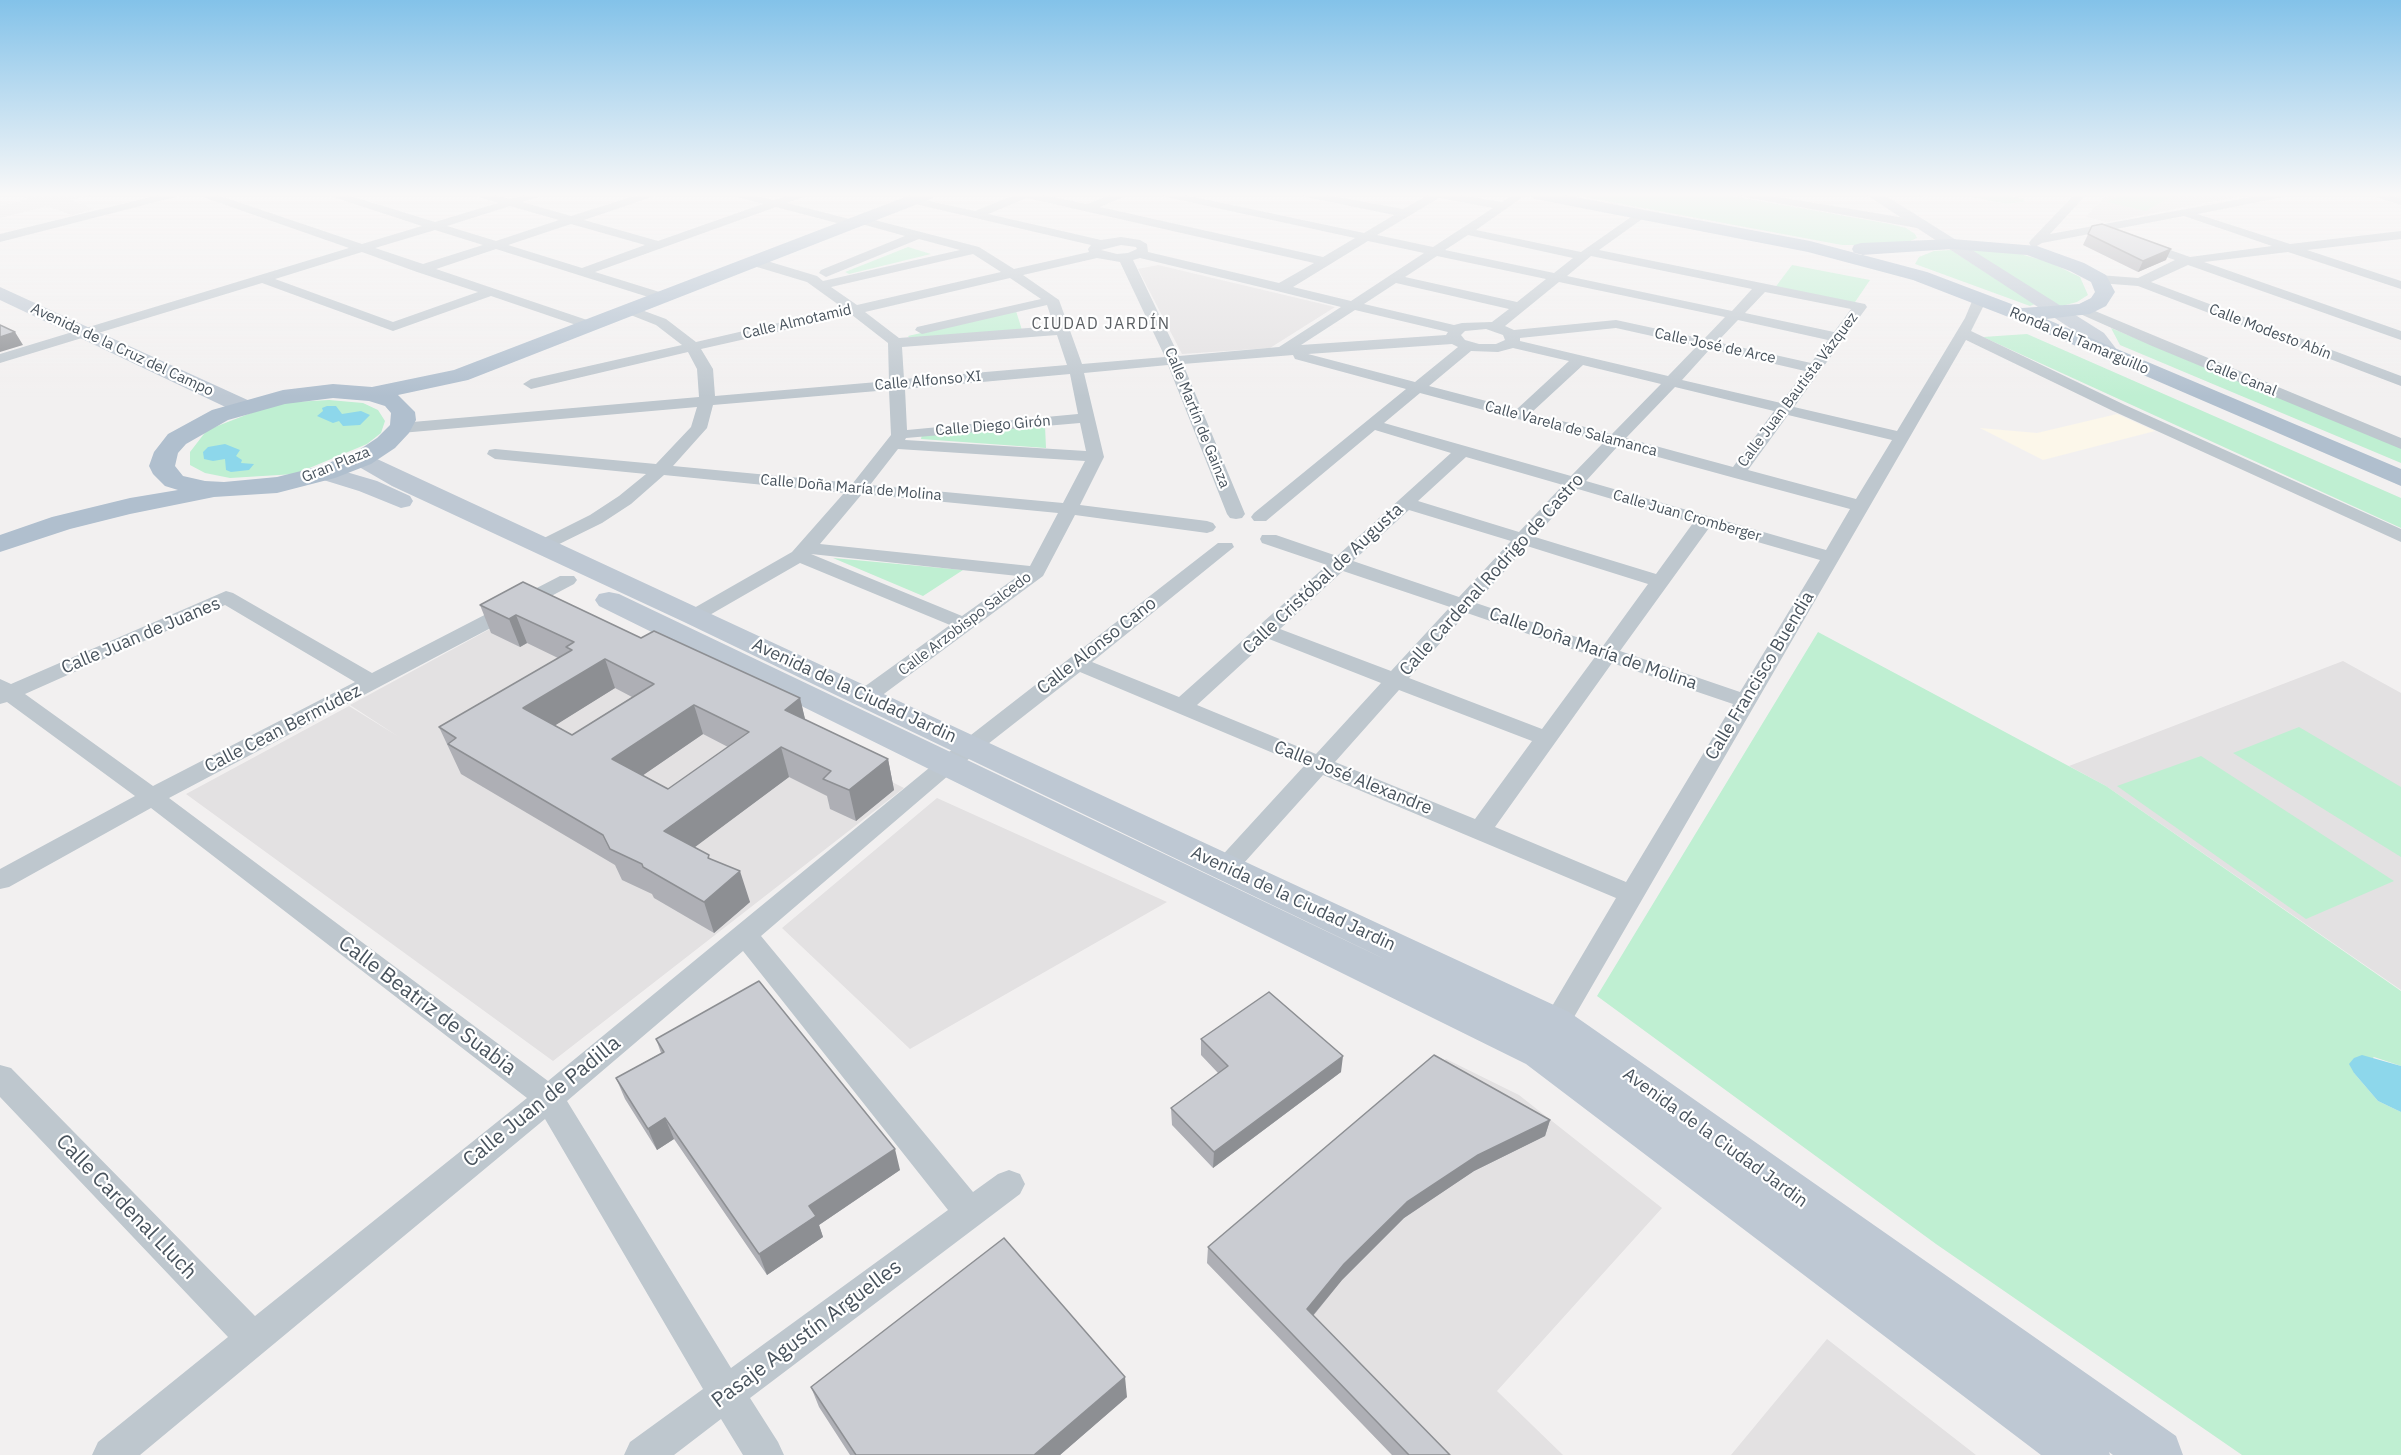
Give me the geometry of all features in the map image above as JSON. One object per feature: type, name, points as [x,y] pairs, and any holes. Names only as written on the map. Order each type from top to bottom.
[{"type":"main road","points":[[372,394],[460,375],[750,262]]},
{"type":"main road","points":[[1868,262],[1898,270],[1913,285],[2018,315],[2083,310],[2099,302],[2105,292],[2099,279],[2067,262]]},
{"type":"main road","points":[[1898,270],[1904,262]]},
{"type":"main road","points":[[1980,262],[2097,337],[2111,355]]},
{"type":"main road","name":"Avenida de la Cruz del Campo","points":[[0,293],[244,407]]},
{"type":"main road","name":"Avenida de la Cruz del Campo","points":[[0,311],[220,415]]},
{"type":"main road","name":"Ronda del Tamarguillo","points":[[2018,315],[2401,478]]},
{"type":"main road","name":"Gran Plaza","points":[[162,466],[166,474],[174,481],[187,486],[224,490],[277,485],[326,473],[362,459],[387,443],[402,420],[460,375]]},
{"type":"main road","points":[[61,523],[110,499],[162,466],[166,452],[177,439],[220,415],[244,407],[296,394],[333,391],[372,394],[393,401],[402,420]]},
{"type":"main road","name":"Avenida de la Ciudad Jardin","points":[[362,459],[401,481],[865,697],[959,755],[1547,1038],[2084,1455]]},
{"type":"main road","name":"Avenida de la Ciudad Jardin","points":[[326,473],[368,486],[567,580],[959,755],[1226,867],[1547,1038],[2157,1455]]},
{"type":"main road","points":[[0,544],[61,523],[130,506],[224,490]]},
{"type":"street","points":[[0,359],[315,262]]},
{"type":"street","points":[[403,262],[588,325]]},
{"type":"street","points":[[422,268],[441,262]]},
{"type":"street","points":[[551,262],[661,297]]},
{"type":"street","points":[[582,272],[610,262]]},
{"type":"street","points":[[755,262],[817,282],[893,340],[1062,330]]},
{"type":"street","points":[[817,282],[860,262]]},
{"type":"street","points":[[817,282],[916,262]]},
{"type":"street","points":[[896,439],[1096,457],[1076,369],[1052,300],[992,262]]},
{"type":"street","name":"Calle Almotamid","points":[[531,384],[1010,274],[1053,262]]},
{"type":"street","name":"Calle Martín de Gainza","points":[[1137,262],[1174,361],[1236,514]]},
{"type":"street","points":[[1177,262],[1351,305],[1460,338],[1488,349],[1506,346],[1512,339],[1616,324],[1674,269]]},
{"type":"street","points":[[1281,288],[1323,262]]},
{"type":"street","points":[[1282,351],[1418,262]]},
{"type":"street","points":[[1486,262],[1836,336]]},
{"type":"street","points":[[1496,327],[1576,262]]},
{"type":"street","points":[[1632,262],[1762,287]]},
{"type":"street","points":[[2099,279],[2140,282],[2186,262]]},
{"type":"street","points":[[2191,262],[2401,336]]},
{"type":"street","points":[[2331,262],[2401,285]]},
{"type":"street","points":[[261,278],[393,327],[491,292]]},
{"type":"street","points":[[1393,278],[1519,307]]},
{"type":"street","name":"Calle Modesto Abín","points":[[2140,282],[2401,381]]},
{"type":"street","name":"Calle Juan Bautista Vázquez","points":[[1737,473],[1836,336],[1860,307],[1762,287]]},
{"type":"street","name":"Calle Cardenal Rodrigo de Castro","points":[[1226,867],[1574,483],[1762,287]]},
{"type":"street","points":[[893,340],[1052,300]]},
{"type":"street","name":"Calle Francisco Buendia","points":[[1547,1038],[1978,304]]},
{"type":"street","points":[[543,546],[597,519],[625,500],[659,471],[699,428],[707,400],[705,369],[692,346],[661,322],[628,309]]},
{"type":"street","name":"Calle Canal","points":[[2083,310],[2401,444]]},
{"type":"street","name":"Calle José de Arce","points":[[1616,324],[1813,368]]},
{"type":"street","points":[[1260,517],[1371,424],[1418,388],[1469,326],[1496,327],[1512,339],[1580,359],[1900,436]]},
{"type":"street","points":[[1963,333],[2119,408],[2401,536]]},
{"type":"street","name":"Calle Alfonso XI","points":[[402,420],[707,400],[1460,338]]},
{"type":"street","points":[[694,616],[804,552],[896,439],[897,384],[893,340]]},
{"type":"street","name":"Calle Varela de Salamanca","points":[[1282,351],[1861,506]]},
{"type":"street","points":[[1520,415],[1580,359]]},
{"type":"street","name":"Calle Diego Girón","points":[[896,439],[1087,418]]},
{"type":"street","name":"Calle Juan Cromberger","points":[[1371,424],[1830,558]]},
{"type":"street","name":"Calle Cristóbal de Augusta","points":[[1183,706],[1463,451]]},
{"type":"street","name":"Calle Doña María de Molina","points":[[495,454],[1069,509],[1207,527]]},
{"type":"street","name":"Calle Arzobispo Salcedo","points":[[865,697],[1036,572],[1096,457]]},
{"type":"street","points":[[1405,503],[1660,581]]},
{"type":"street","points":[[1236,514],[1260,517],[1273,527],[1249,545],[1209,538],[1206,533],[1207,527],[1217,518],[1236,514]]},
{"type":"street","points":[[1480,830],[1704,521]]},
{"type":"street","name":"Calle Doña María de Molina","points":[[1249,545],[1339,564],[1745,701]]},
{"type":"street","name":"Calle Alonso Cano","points":[[959,755],[1075,662],[1249,545]]},
{"type":"street","points":[[804,552],[1036,572]]},
{"type":"street","points":[[804,552],[966,625]]},
{"type":"street","name":"Calle Cean Bermúdez","points":[[0,880],[152,797],[567,580]]},
{"type":"street","name":"Calle Juan de Juanes","points":[[3,692],[226,597],[373,683]]},
{"type":"street","points":[[1266,632],[1546,739]]},
{"type":"street","name":"Calle José Alexandre","points":[[1075,662],[1631,894]]},
{"type":"street","name":"Calle Beatriz de Suabia","points":[[3,692],[152,797],[549,1098],[765,1455]]},
{"type":"street","name":"Calle Juan de Padilla","points":[[111,1455],[549,1098],[959,755]]},
{"type":"street","points":[[745,935],[970,1213]]},
{"type":"street","name":"Calle Cardenal Lluch","points":[[0,1077],[252,1338]]},
{"type":"street","name":"Pasaje Agustín Arguelles","points":[[643,1455],[1009,1185]]},
{"type":"shaded area","points":[[1158,265],[1335,307],[1270,348],[1182,354],[1138,269]]},
{"type":"shaded area","points":[[2117,414],[2155,431],[2043,460],[1980,428],[2037,433]]},
{"type":"shaded area","points":[[536,604],[904,788],[553,1061],[186,794],[349,706],[399,737],[350,705]]},
{"type":"shaded area","points":[[2343,661],[2401,693],[2401,990],[2106,786],[2069,766]]},
{"type":"shaded area","points":[[937,798],[1167,902],[910,1049],[782,928]]},
{"type":"shaded area","points":[[1446,1059],[1519,1095],[1662,1208],[1497,1391],[1563,1455],[1392,1455],[1207,1263]]},
{"type":"shaded area","points":[[1827,1339],[1976,1455],[1731,1455]]},
{"type":"green space","points":[[870,262],[899,262],[849,274],[845,272]]},
{"type":"green space","points":[[1916,262],[1970,262],[2035,304],[2030,306],[1915,264]]},
{"type":"green space","points":[[1989,262],[2049,262],[2080,277],[2088,295],[2077,302],[2058,307]]},
{"type":"green space","points":[[1792,265],[1870,280],[1853,305],[1774,289]]},
{"type":"green space","points":[[1016,311],[1022,330],[911,340],[908,336]]},
{"type":"green space","points":[[2111,328],[2401,448],[2401,463],[2120,345]]},
{"type":"green space","points":[[2027,334],[2401,498],[2401,528],[1983,337]]},
{"type":"green space","points":[[329,400],[363,403],[378,410],[385,421],[381,433],[367,444],[295,474],[230,478],[205,473],[190,465],[190,452],[207,430],[277,403]]},
{"type":"green space","points":[[1045,426],[1046,448],[921,439],[922,434]]},
{"type":"green space","points":[[833,558],[963,570],[923,596]]},
{"type":"green space","points":[[1818,632],[2106,786],[2401,991],[2401,1066],[2374,1057],[2354,1073],[2378,1101],[2401,1112],[2401,1455],[2242,1455],[1936,1244],[1597,996]]},
{"type":"green space","points":[[2299,727],[2401,787],[2401,857],[2233,753]]},
{"type":"green space","points":[[2201,756],[2394,881],[2306,919],[2117,786]]},
{"type":"water","points":[[336,406],[342,414],[361,411],[370,415],[360,425],[343,426],[339,421],[333,423],[317,416],[323,411],[322,408]]},
{"type":"water","points":[[225,444],[240,450],[236,456],[242,460],[241,463],[254,464],[249,470],[231,472],[226,470],[225,459],[213,461],[204,459],[203,452],[208,447]]},
{"type":"water","points":[[2362,1055],[2401,1066],[2401,1112],[2378,1101],[2354,1073],[2349,1064],[2354,1058]]},
{"type":"building","points":[[0,325],[15,332],[0,337]]},
{"type":"building","points":[[523,582],[641,638],[654,631],[800,698],[785,710],[888,759],[849,790],[823,779],[831,771],[781,747],[664,831],[709,855],[708,858],[740,871],[704,902],[643,867],[642,864],[610,849],[603,835],[448,744],[456,738],[439,727],[572,650],[566,647],[574,642],[516,615],[509,619],[480,605]],"holes":[[[605,659],[654,684],[572,735],[523,708]],[[694,705],[749,732],[668,789],[612,759]]]},
{"type":"building","points":[[759,981],[895,1149],[809,1206],[816,1216],[759,1254],[665,1118],[648,1129],[616,1078],[664,1052],[656,1039]]},
{"type":"building","points":[[1269,992],[1343,1056],[1214,1152],[1171,1108],[1228,1066],[1201,1039]]},
{"type":"building","points":[[1434,1055],[1550,1120],[1478,1155],[1407,1202],[1344,1264],[1307,1309],[1450,1455],[1409,1455],[1208,1247]]},
{"type":"building","points":[[1004,1238],[1125,1377],[1034,1455],[856,1455],[811,1387]]},
{"type":"district","name":"CIUDAD JARDÍN","points":[[1101,324]]}]
